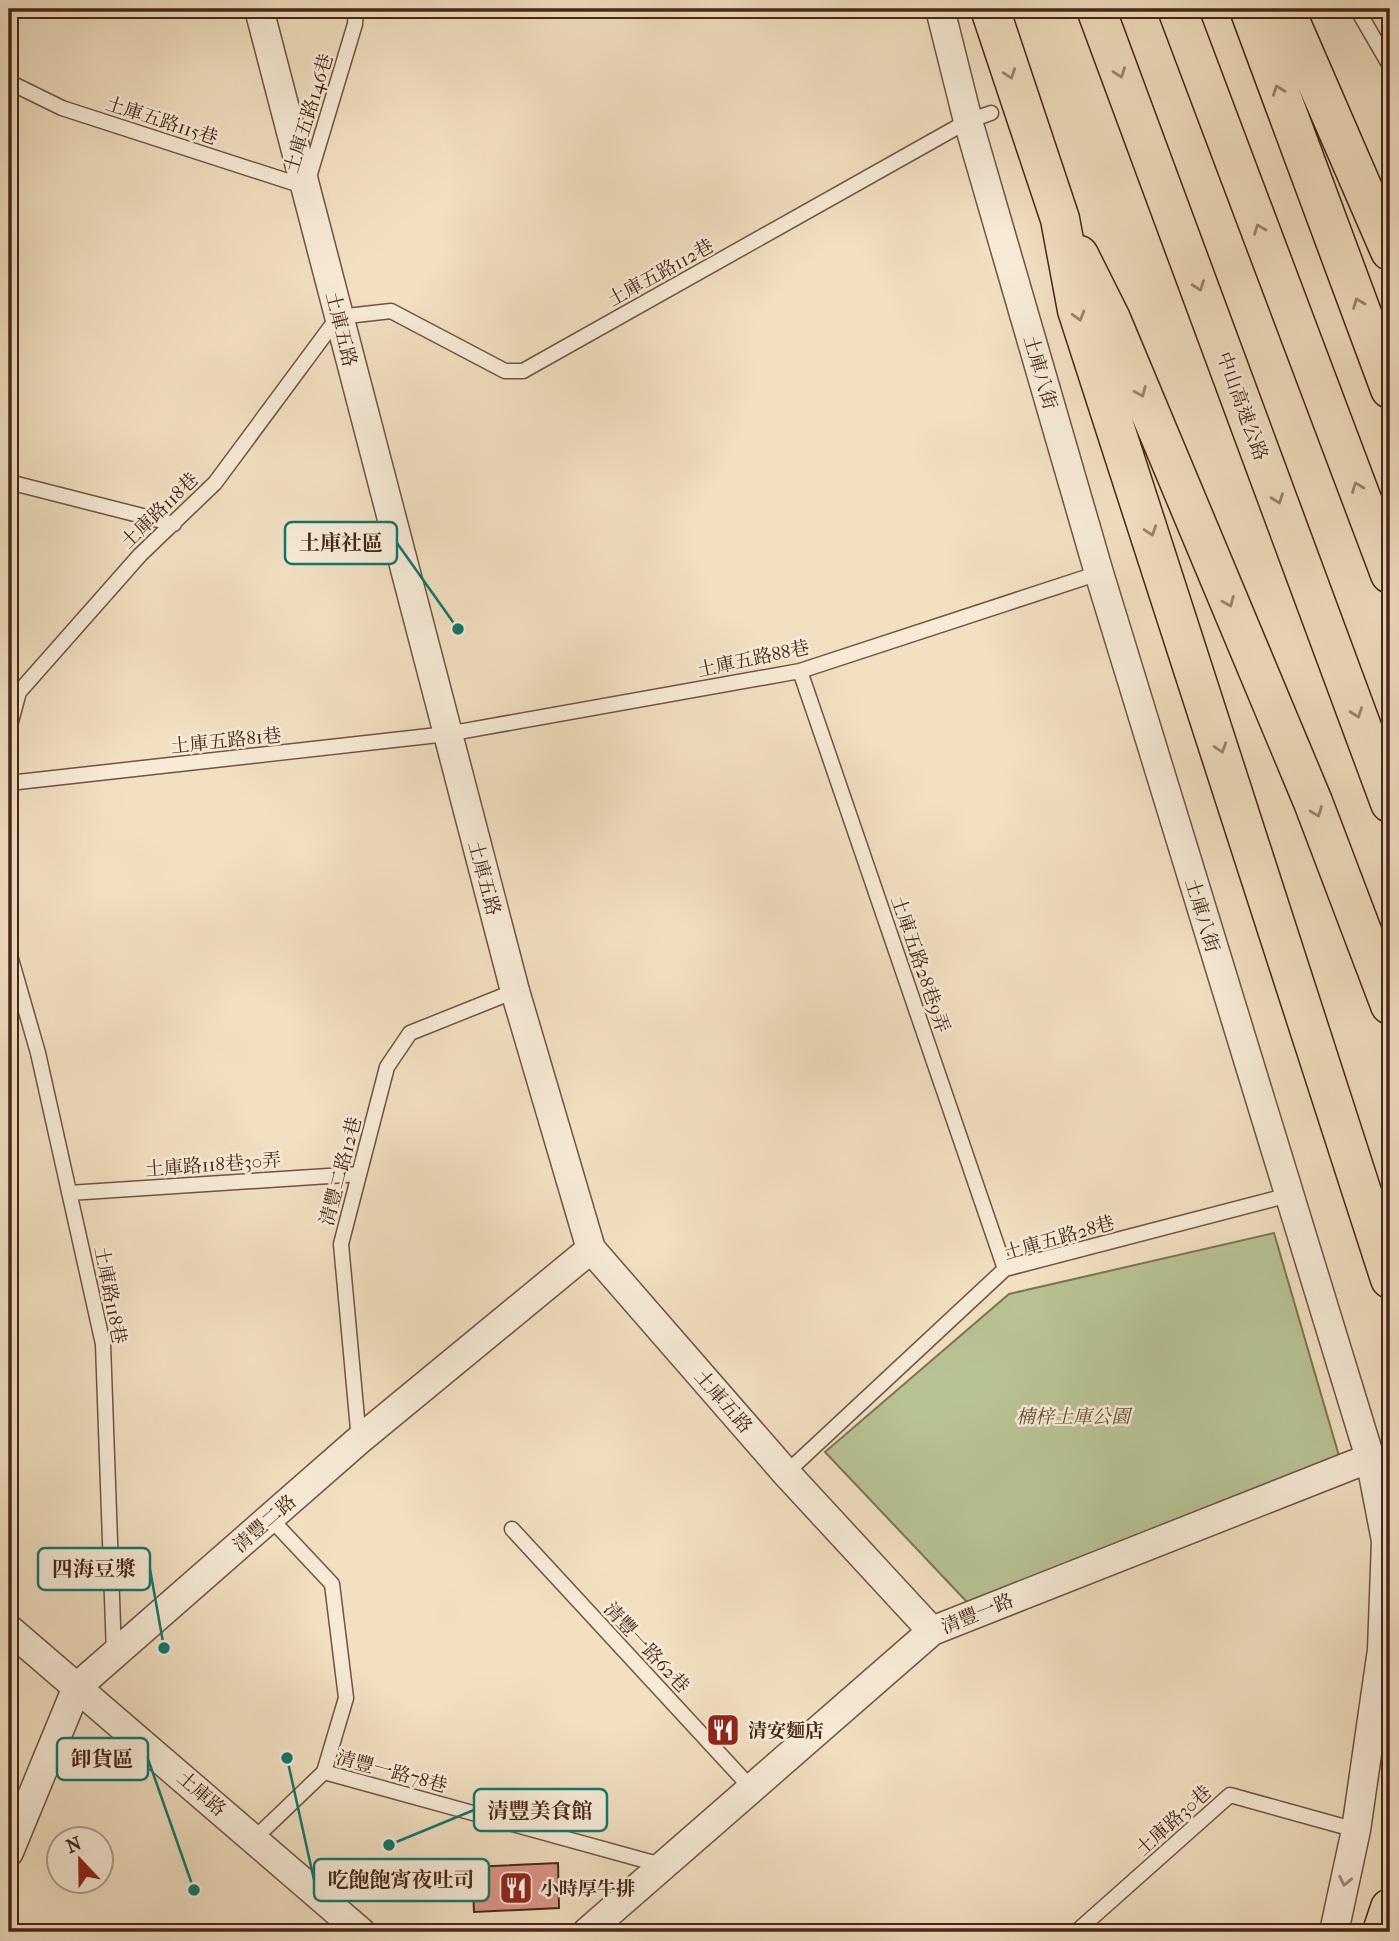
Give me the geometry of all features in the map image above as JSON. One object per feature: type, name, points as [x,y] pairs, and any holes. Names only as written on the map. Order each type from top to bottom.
[{"type":"main road","points":[[990,9],[1060,219],[1077,310],[1390,1279]]},
{"type":"main road","name":"中山高速公路","points":[[1096,9],[1390,803]]},
{"type":"main road","points":[[1177,9],[1390,574]]},
{"type":"main road","points":[[1249,9],[1390,389]]},
{"type":"main road","points":[[1285,9],[1390,251]]},
{"type":"main road","points":[[1311,68],[1390,225]]},
{"type":"main road","points":[[1060,219],[1116,331],[1313,802],[1390,1005]]},
{"type":"main road","points":[[1382,1932],[1390,1908]]},
{"type":"street","name":"土庫五路","points":[[259,9],[447,734],[516,991],[591,1249],[786,1473],[932,1631]]},
{"type":"street","name":"土庫八街","points":[[940,9],[980,117],[1099,573],[1370,1458],[1386,1541],[1382,1650],[1356,1830],[1334,1932]]},
{"type":"street","name":"清豐二路","points":[[9,1852],[77,1686],[359,1440],[591,1249]]},
{"type":"street","name":"清豐一路","points":[[587,1932],[753,1790],[932,1631],[1370,1458]]},
{"type":"street","name":"土庫路","points":[[9,1629],[361,1932]]},
{"type":"lane","name":"土庫五路146巷","points":[[306,187],[355,24],[356,9]]},
{"type":"lane","points":[[1357,9],[1390,66]]},
{"type":"lane","name":"土庫五路115巷","points":[[9,82],[62,108],[306,187]]},
{"type":"lane","name":"土庫五路112巷","points":[[338,317],[391,312],[506,371],[523,371],[980,117]]},
{"type":"lane","name":"土庫路118巷","points":[[9,729],[14,692],[81,619],[215,483],[338,317]]},
{"type":"lane","points":[[9,482],[174,524]]},
{"type":"lane","name":"土庫五路88巷","points":[[447,734],[800,671],[1099,573]]},
{"type":"lane","name":"土庫五路28巷9弄","points":[[800,671],[1005,1269]]},
{"type":"lane","name":"土庫五路81巷","points":[[9,783],[447,734]]},
{"type":"lane","name":"土庫路118巷","points":[[9,952],[25,1008],[103,1343],[114,1655]]},
{"type":"lane","name":"清豐二路12巷","points":[[359,1440],[341,1244],[387,1067],[410,1033],[516,991]]},
{"type":"lane","points":[[9,1008],[25,1008]]},
{"type":"lane","name":"土庫路118巷30弄","points":[[69,1193],[359,1174]]},
{"type":"lane","name":"土庫五路28巷","points":[[786,1473],[1005,1269],[1289,1195]]},
{"type":"lane","points":[[270,1518],[332,1584],[346,1698],[324,1772]]},
{"type":"lane","name":"清豐一路62巷","points":[[512,1529],[753,1790]]},
{"type":"lane","name":"清豐一路78巷","points":[[254,1839],[324,1772],[665,1866]]},
{"type":"lane","name":"土庫路30巷","points":[[1076,1932],[1230,1795],[1356,1830]]},
{"type":"green space","name":"楠梓土庫公園","points":[[1274,1233],[1339,1456],[967,1602],[825,1452],[1009,1294]]},
{"type":"building","name":"小時厚牛排","points":[[558,1863],[559,1908],[474,1912],[472,1867]]},
{"type":"place","name":"土庫社區","points":[[458,629]]},
{"type":"place","name":"四海豆漿","points":[[164,1648]]},
{"type":"place","name":"清安麵店","points":[[723,1730]]},
{"type":"place","name":"吃飽飽宵夜吐司","points":[[287,1758]]},
{"type":"place","name":"清豐美食館","points":[[389,1845]]},
{"type":"place","name":"小時厚牛排","points":[[516,1888]]},
{"type":"place","name":"卸貨區","points":[[194,1890]]}]
